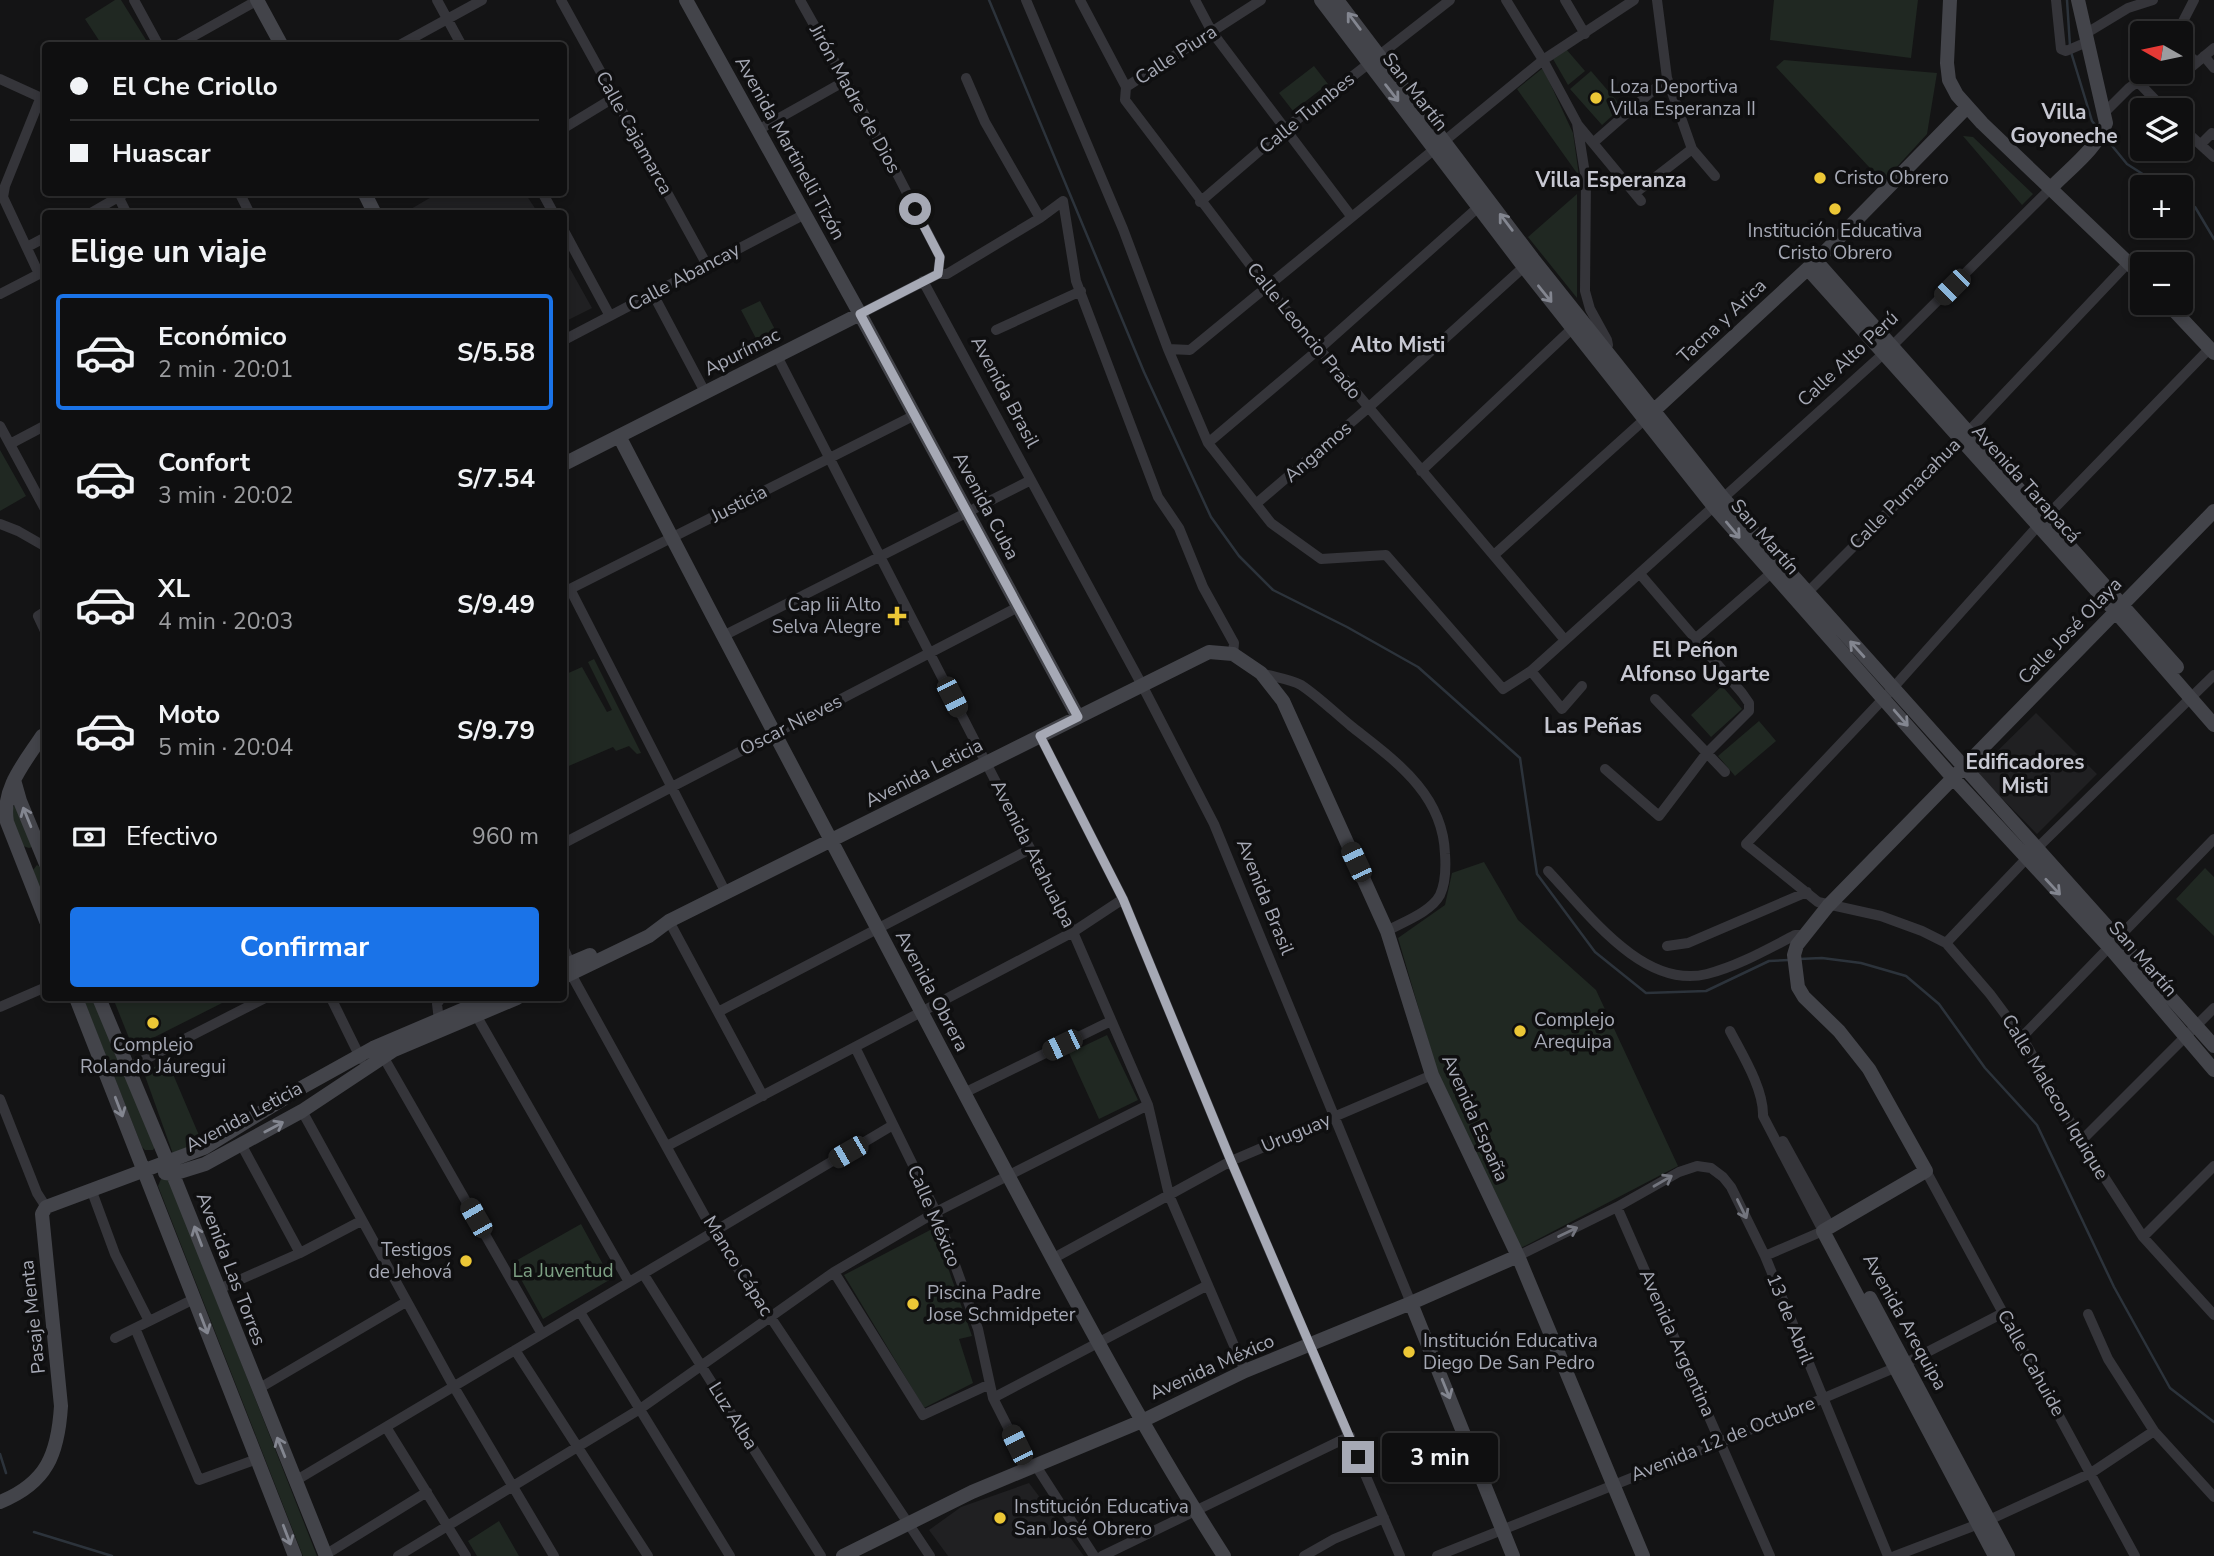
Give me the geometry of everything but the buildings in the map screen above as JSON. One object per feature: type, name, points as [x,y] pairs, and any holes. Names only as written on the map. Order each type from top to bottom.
[{"type":"street","points":[[134,0],[157,42]]},
{"type":"street","points":[[183,42],[258,0],[280,42]]},
{"type":"street","points":[[438,0],[460,42]]},
{"type":"street","points":[[405,42],[482,0]]},
{"type":"street","name":"Calle Cajamarca","points":[[561,0],[707,265]]},
{"type":"street","name":"Avenida Martinelli Tizón","points":[[686,0],[860,314]]},
{"type":"street","name":"Jirón Madre de Dios","points":[[800,0],[890,160],[940,257],[938,274]]},
{"type":"street","points":[[1026,0],[1123,229],[1168,349],[1208,443],[1257,503]]},
{"type":"street","name":"Calle Leoncio Prado","points":[[1080,0],[1126,87],[1125,100],[1200,202],[1318,350],[1565,640]]},
{"type":"street","points":[[1195,0],[1212,32],[1351,216]]},
{"type":"street","name":"Calle Piura","points":[[1126,87],[1261,0]]},
{"type":"street","name":"San Martín","points":[[1321,0],[1374,59],[1529,263],[1719,503],[1959,774],[2114,944],[2214,1046]]},
{"type":"street","name":"San Martín","points":[[1337,0],[1374,59]]},
{"type":"street","name":"Calle Tumbes","points":[[1200,202],[1285,129],[1450,0]]},
{"type":"street","points":[[1506,0],[1577,123],[1638,197],[1692,149]]},
{"type":"street","points":[[1565,0],[1585,34]]},
{"type":"street","points":[[1168,349],[1190,350],[1543,60],[1634,0]]},
{"type":"street","points":[[1657,0],[1667,78],[1692,149],[1715,176]]},
{"type":"street","points":[[1950,0],[1947,63],[1949,80],[1967,107],[2128,263]]},
{"type":"street","points":[[2056,0],[2061,49],[2078,44],[2128,8],[2153,0]]},
{"type":"street","points":[[2078,0],[2078,44],[2105,118]]},
{"type":"street","points":[[2183,21],[2194,0]]},
{"type":"street","points":[[2193,66],[2214,48]]},
{"type":"street","points":[[2193,55],[2214,68]]},
{"type":"street","points":[[966,78],[985,122],[1040,218]]},
{"type":"street","points":[[1594,142],[1667,78]]},
{"type":"street","points":[[0,79],[42,99]]},
{"type":"street","points":[[758,130],[845,81]]},
{"type":"street","points":[[2105,118],[2129,88],[2137,84]]},
{"type":"street","points":[[2140,84],[2153,98]]},
{"type":"street","points":[[567,126],[615,97]]},
{"type":"street","points":[[0,294],[39,274],[3,197],[5,186],[42,101]]},
{"type":"street","name":"Tacna y Arica","points":[[1494,555],[1812,265],[1967,107]]},
{"type":"street","name":"Calle Alto Perú","points":[[1257,503],[1271,523],[1321,559],[1386,555],[1503,689],[1531,671],[1888,350],[2095,143],[2102,134],[2105,118]]},
{"type":"street","points":[[1577,123],[1586,180],[1585,291],[1590,309],[1607,340],[1602,354]]},
{"type":"street","points":[[2201,144],[2212,133],[2214,135]]},
{"type":"street","points":[[2193,140],[2214,158]]},
{"type":"street","points":[[95,210],[118,196]]},
{"type":"street","name":"Apurímac","points":[[567,462],[938,274],[947,274],[1040,218],[1063,201],[1076,281],[1082,291]]},
{"type":"street","points":[[1208,443],[1318,350],[1483,202]]},
{"type":"street","name":"Calle Abancay","points":[[567,338],[805,214]]},
{"type":"street","points":[[567,237],[610,316]]},
{"type":"street","points":[[27,247],[42,239]]},
{"type":"street","name":"Angamos","points":[[1257,503],[1368,408],[1529,263]]},
{"type":"street","name":"Calle Pumacahua","points":[[1802,598],[1964,435],[2128,263]]},
{"type":"street","name":"Avenida Tarapacá","points":[[1812,265],[2119,608],[2195,696],[2214,725]]},
{"type":"street","name":"Avenida Brasil","points":[[923,282],[1142,685],[1214,824],[1513,1556]]},
{"type":"street","points":[[996,330],[1082,291],[1158,496],[1179,528],[1203,587],[1234,643],[1233,654]]},
{"type":"street","points":[[653,294],[705,392]]},
{"type":"street","name":"Avenida Cuba","points":[[860,314],[1078,717]]},
{"type":"street","points":[[1828,906],[1818,902],[1746,844],[1888,693],[2042,522],[2212,350],[2178,315]]},
{"type":"street","points":[[1421,471],[1577,323]]},
{"type":"street","name":"Avenida Atahualpa","points":[[777,356],[1073,932],[1148,1105],[1169,1195],[1245,1371]]},
{"type":"street","name":"Justicia","points":[[567,591],[915,415]]},
{"type":"street","points":[[10,444],[42,427]]},
{"type":"street","points":[[1,429],[42,504]]},
{"type":"street","name":"Avenida Obrera","points":[[619,436],[1097,1344],[1224,1556]]},
{"type":"street","points":[[723,636],[1031,480]]},
{"type":"street","name":"Calle José Olaya","points":[[1926,1171],[1869,1069],[1839,1031],[1804,997],[1798,987],[1794,955],[1803,935],[1828,906],[2214,511]]},
{"type":"street","points":[[0,524],[42,545]]},
{"type":"street","points":[[1695,639],[1776,569]]},
{"type":"street","points":[[1605,769],[1659,816],[1706,754],[1749,711],[1749,703],[1640,574]]},
{"type":"street","points":[[567,591],[726,893]]},
{"type":"street","name":"Oscar Nieves","points":[[567,841],[1018,607]]},
{"type":"street","name":"Avenida España","points":[[1209,652],[1233,654],[1261,673],[1283,701],[1387,931],[1432,1075],[1518,1256],[1643,1556]]},
{"type":"street","name":"Avenida Leticia","points":[[567,970],[649,936],[663,925],[726,893],[1209,652]]},
{"type":"street","points":[[1531,671],[1562,709],[1582,686]]},
{"type":"street","points":[[1261,673],[1300,684],[1400,765],[1417,782],[1430,801],[1442,827],[1446,874],[1439,896],[1429,908],[1387,931]]},
{"type":"street","points":[[1947,943],[2032,854],[2214,675]]},
{"type":"street","points":[[1283,701],[1300,684]]},
{"type":"street","name":"Avenida Tarapacá","points":[[2195,696],[2214,711]]},
{"type":"street","points":[[1655,699],[1726,772]]},
{"type":"street","points":[[42,736],[14,778],[5,812],[42,911]]},
{"type":"street","points":[[1040,736],[1123,899],[1231,1161],[1400,1556]]},
{"type":"street","points":[[14,778],[20,801],[42,853]]},
{"type":"street","points":[[2022,1037],[2214,839]]},
{"type":"street","points":[[718,1012],[1030,849]]},
{"type":"street","points":[[23,865],[42,859]]},
{"type":"street","points":[[1548,871],[1627,952],[1660,971],[1681,977],[1705,975],[1743,962],[1795,935],[1803,935]]},
{"type":"street","points":[[1667,946],[1688,943],[1807,892]]},
{"type":"street","points":[[667,1146],[1073,932],[1123,899]]},
{"type":"street","name":"Calle Malecon Iquique","points":[[1828,906],[1881,916],[1947,943],[2022,1037],[2081,1141],[2143,1237],[2214,1315]]},
{"type":"street","points":[[663,925],[718,1012],[763,1096]]},
{"type":"street","name":"San Martín","points":[[2114,944],[2186,1037],[2211,1061]]},
{"type":"street","name":"Manco Cápac","points":[[567,970],[713,1231],[930,1556]]},
{"type":"street","points":[[0,1007],[42,989]]},
{"type":"street","points":[[77,1001],[295,1556]]},
{"type":"street","name":"Avenida Las Torres","points":[[100,1001],[325,1555]]},
{"type":"street","points":[[128,1068],[259,1001]]},
{"type":"street","points":[[333,1001],[363,1061]]},
{"type":"street","points":[[439,1001],[439,1020]]},
{"type":"street","name":"Avenida Leticia","points":[[170,1168],[380,1051],[439,1020],[483,1001]]},
{"type":"street","name":"Avenida Leticia","points":[[380,1051],[394,1050],[510,1001]]},
{"type":"street","points":[[2081,1141],[2214,1008]]},
{"type":"street","points":[[476,1015],[629,1282]]},
{"type":"street","points":[[964,1093],[1111,1021]]},
{"type":"street","name":"Avenida Arequipa","points":[[1730,1031],[1752,1075],[1763,1109],[1769,1113],[1827,1228],[1984,1522],[2008,1556]]},
{"type":"street","name":"Calle México","points":[[855,1047],[936,1212],[978,1329],[993,1398],[1032,1467],[1094,1556]]},
{"type":"street","points":[[380,1051],[542,1334]]},
{"type":"street","name":"Avenida Leticia","points":[[143,1169],[205,1164],[302,1111],[363,1061]]},
{"type":"street","name":"Uruguay","points":[[1054,1258],[1231,1161],[1432,1075]]},
{"type":"street","points":[[0,1099],[37,1193],[46,1207],[143,1169]]},
{"type":"street","points":[[398,1556],[640,1409],[834,1272],[936,1212],[1148,1105]]},
{"type":"street","points":[[302,1111],[454,1387],[554,1556]]},
{"type":"street","points":[[295,1481],[893,1125]]},
{"type":"street","points":[[241,1144],[300,1253]]},
{"type":"street","name":"Avenida México","points":[[846,1555],[972,1492],[1142,1420],[1245,1371],[1518,1256],[1618,1207],[1679,1171],[1697,1166],[1711,1168]]},
{"type":"street","points":[[2143,1237],[2214,1166]]},
{"type":"street","name":"13 de Abril","points":[[1711,1168],[1723,1177],[1731,1188],[1765,1256],[1888,1556]]},
{"type":"street","points":[[1765,1256],[1827,1228],[1926,1171]]},
{"type":"street","name":"Calle Cahuide","points":[[1926,1171],[2135,1556]]},
{"type":"street","points":[[91,1189],[115,1254],[149,1321]]},
{"type":"street","name":"Pasaje Menta","points":[[0,1502],[25,1490],[42,1474],[54,1454],[60,1432],[61,1406],[42,1214],[46,1207]]},
{"type":"street","name":"Avenida Argentina","points":[[1618,1207],[1770,1556]]},
{"type":"street","points":[[219,1289],[300,1253],[361,1221]]},
{"type":"street","points":[[834,1272],[923,1415],[990,1384]]},
{"type":"street","name":"Luz Alba","points":[[644,1275],[821,1556]]},
{"type":"street","points":[[993,1398],[1208,1285]]},
{"type":"street","points":[[115,1338],[194,1299]]},
{"type":"street","points":[[258,1389],[406,1302]]},
{"type":"street","points":[[580,1312],[730,1556]]},
{"type":"street","name":"Avenida 12 de Octubre","points":[[1437,1556],[1721,1442],[1902,1365],[2003,1313]]},
{"type":"street","points":[[2088,1314],[2108,1359],[2154,1431],[2214,1497]]},
{"type":"street","points":[[135,1328],[199,1480],[257,1459]]},
{"type":"street","points":[[516,1350],[648,1556]]},
{"type":"street","points":[[386,1427],[466,1556]]},
{"type":"street","points":[[1895,1556],[1984,1522],[2091,1473],[2154,1431]]},
{"type":"street","points":[[1102,1556],[1350,1436]]},
{"type":"street","points":[[325,1555],[426,1492]]},
{"type":"street","points":[[1304,1556],[1334,1539],[1384,1518]]},
{"type":"street","name":"Avenida Arequipa","points":[[1984,1522],[1995,1556]]},
{"type":"shaded area","points":[[433,196],[527,196],[536,210],[409,210]]},
{"type":"shaded area","points":[[567,263],[592,308],[567,320]]},
{"type":"shaded area","points":[[2036,713],[2097,774],[2037,834],[1976,772]]},
{"type":"shaded area","name":"Institución Educativa San José Obrero","points":[[1029,1483],[1084,1556],[948,1556],[929,1530],[961,1507]]},
{"type":"green space","points":[[115,0],[121,0],[146,40],[100,42],[85,19]]},
{"type":"green space","points":[[1774,0],[1918,0],[1911,58],[1770,40]]},
{"type":"green space","points":[[1566,49],[1585,71],[1568,85],[1553,59]]},
{"type":"green space","points":[[1784,60],[1937,73],[1927,134],[1883,182],[1776,67]]},
{"type":"green space","points":[[1314,66],[1328,84],[1293,111],[1279,93]]},
{"type":"green space","points":[[1543,68],[1573,133],[1579,176],[1517,89]]},
{"type":"green space","name":"Loza Deportiva Villa Esperanza II","points":[[1591,71],[1622,107],[1602,125],[1570,89]]},
{"type":"green space","points":[[1963,136],[1973,137],[2033,194],[2022,205]]},
{"type":"green space","points":[[1577,194],[1577,298],[1528,237]]},
{"type":"green space","points":[[760,301],[781,341],[762,350],[741,310]]},
{"type":"green space","points":[[0,450],[26,496],[0,511]]},
{"type":"green space","points":[[594,659],[641,753],[637,754],[629,746],[616,751],[613,747],[567,767],[567,674],[582,667],[607,712],[612,710],[588,662]]},
{"type":"green space","points":[[1722,686],[1742,709],[1711,737],[1691,715]]},
{"type":"green space","points":[[1759,721],[1776,741],[1735,776],[1718,756]]},
{"type":"green space","points":[[15,805],[32,847],[23,846],[9,812]]},
{"type":"green space","name":"Complejo Arequipa","points":[[1484,862],[1518,920],[1596,990],[1678,1166],[1519,1249],[1437,1071],[1398,938],[1445,905],[1452,873]]},
{"type":"green space","points":[[37,865],[42,869],[42,895],[33,870]]},
{"type":"green space","points":[[2205,868],[2214,877],[2214,936],[2176,899]]},
{"type":"green space","points":[[84,1001],[98,1001],[155,1147],[153,1150],[145,1150]]},
{"type":"green space","name":"Complejo Rolando Jáuregui","points":[[114,1001],[226,1001],[133,1048]]},
{"type":"green space","points":[[1107,1035],[1138,1100],[1099,1119],[1069,1053]]},
{"type":"green space","points":[[167,1060],[201,1140],[173,1154],[144,1073]]},
{"type":"green space","points":[[166,1177],[317,1556],[303,1556],[158,1186],[161,1179]]},
{"type":"green space","name":"La Juventud","points":[[581,1224],[611,1279],[543,1319],[512,1263]]},
{"type":"green space","points":[[934,1228],[972,1336],[959,1339],[973,1383],[924,1408],[844,1275]]},
{"type":"green space","points":[[499,1521],[519,1556],[477,1556],[468,1541]]},
{"type":"waterway","points":[[989,0],[1144,372],[1211,517],[1239,556],[1273,590],[1418,667],[1520,758],[1537,874],[1595,952],[1646,993],[1706,991],[1769,961],[1789,960]]},
{"type":"waterway","points":[[2067,0],[2070,46]]},
{"type":"waterway","points":[[2071,52],[2092,121],[2098,128]]},
{"type":"waterway","points":[[2104,136],[2127,164],[2144,175]]},
{"type":"waterway","points":[[2193,206],[2214,239]]},
{"type":"waterway","points":[[1799,959],[1822,958],[1861,963],[1906,976],[1939,1004],[1985,1068],[2037,1125],[2114,1287],[2170,1388],[2214,1422]]},
{"type":"waterway","points":[[0,1454],[6,1473]]},
{"type":"waterway","points":[[34,1532],[112,1556]]},
{"type":"place","name":"Loza Deportiva Villa Esperanza II","points":[[1596,98]]},
{"type":"place","name":"Cristo Obrero","points":[[1820,178]]},
{"type":"place","name":"Institución Educativa Cristo Obrero","points":[[1835,209]]},
{"type":"place","name":"Cap Iii Alto Selva Alegre","points":[[897,616]]},
{"type":"place","name":"Complejo Rolando Jáuregui","points":[[153,1023]]},
{"type":"place","name":"Complejo Arequipa","points":[[1520,1031]]},
{"type":"place","name":"Testigos de Jehová","points":[[466,1261]]},
{"type":"place","name":"Piscina Padre Jose Schmidpeter","points":[[913,1304]]},
{"type":"place","name":"Institución Educativa Diego De San Pedro","points":[[1409,1352]]},
{"type":"place","name":"Institución Educativa San José Obrero","points":[[1000,1518]]},
{"type":"district","name":"Villa Goyoneche","points":[[2064,124]]},
{"type":"district","name":"Villa Esperanza","points":[[1611,180]]},
{"type":"district","name":"Alto Misti","points":[[1398,345]]},
{"type":"district","name":"El Peñon Alfonso Ugarte","points":[[1695,662]]},
{"type":"district","name":"Las Peñas","points":[[1593,726]]},
{"type":"district","name":"Edificadores Misti","points":[[2025,774]]},
{"type":"route","points":[[915,209],[940,257],[938,274],[860,314],[1078,717],[1040,736],[1123,899],[1231,1161],[1358,1457]]}]
